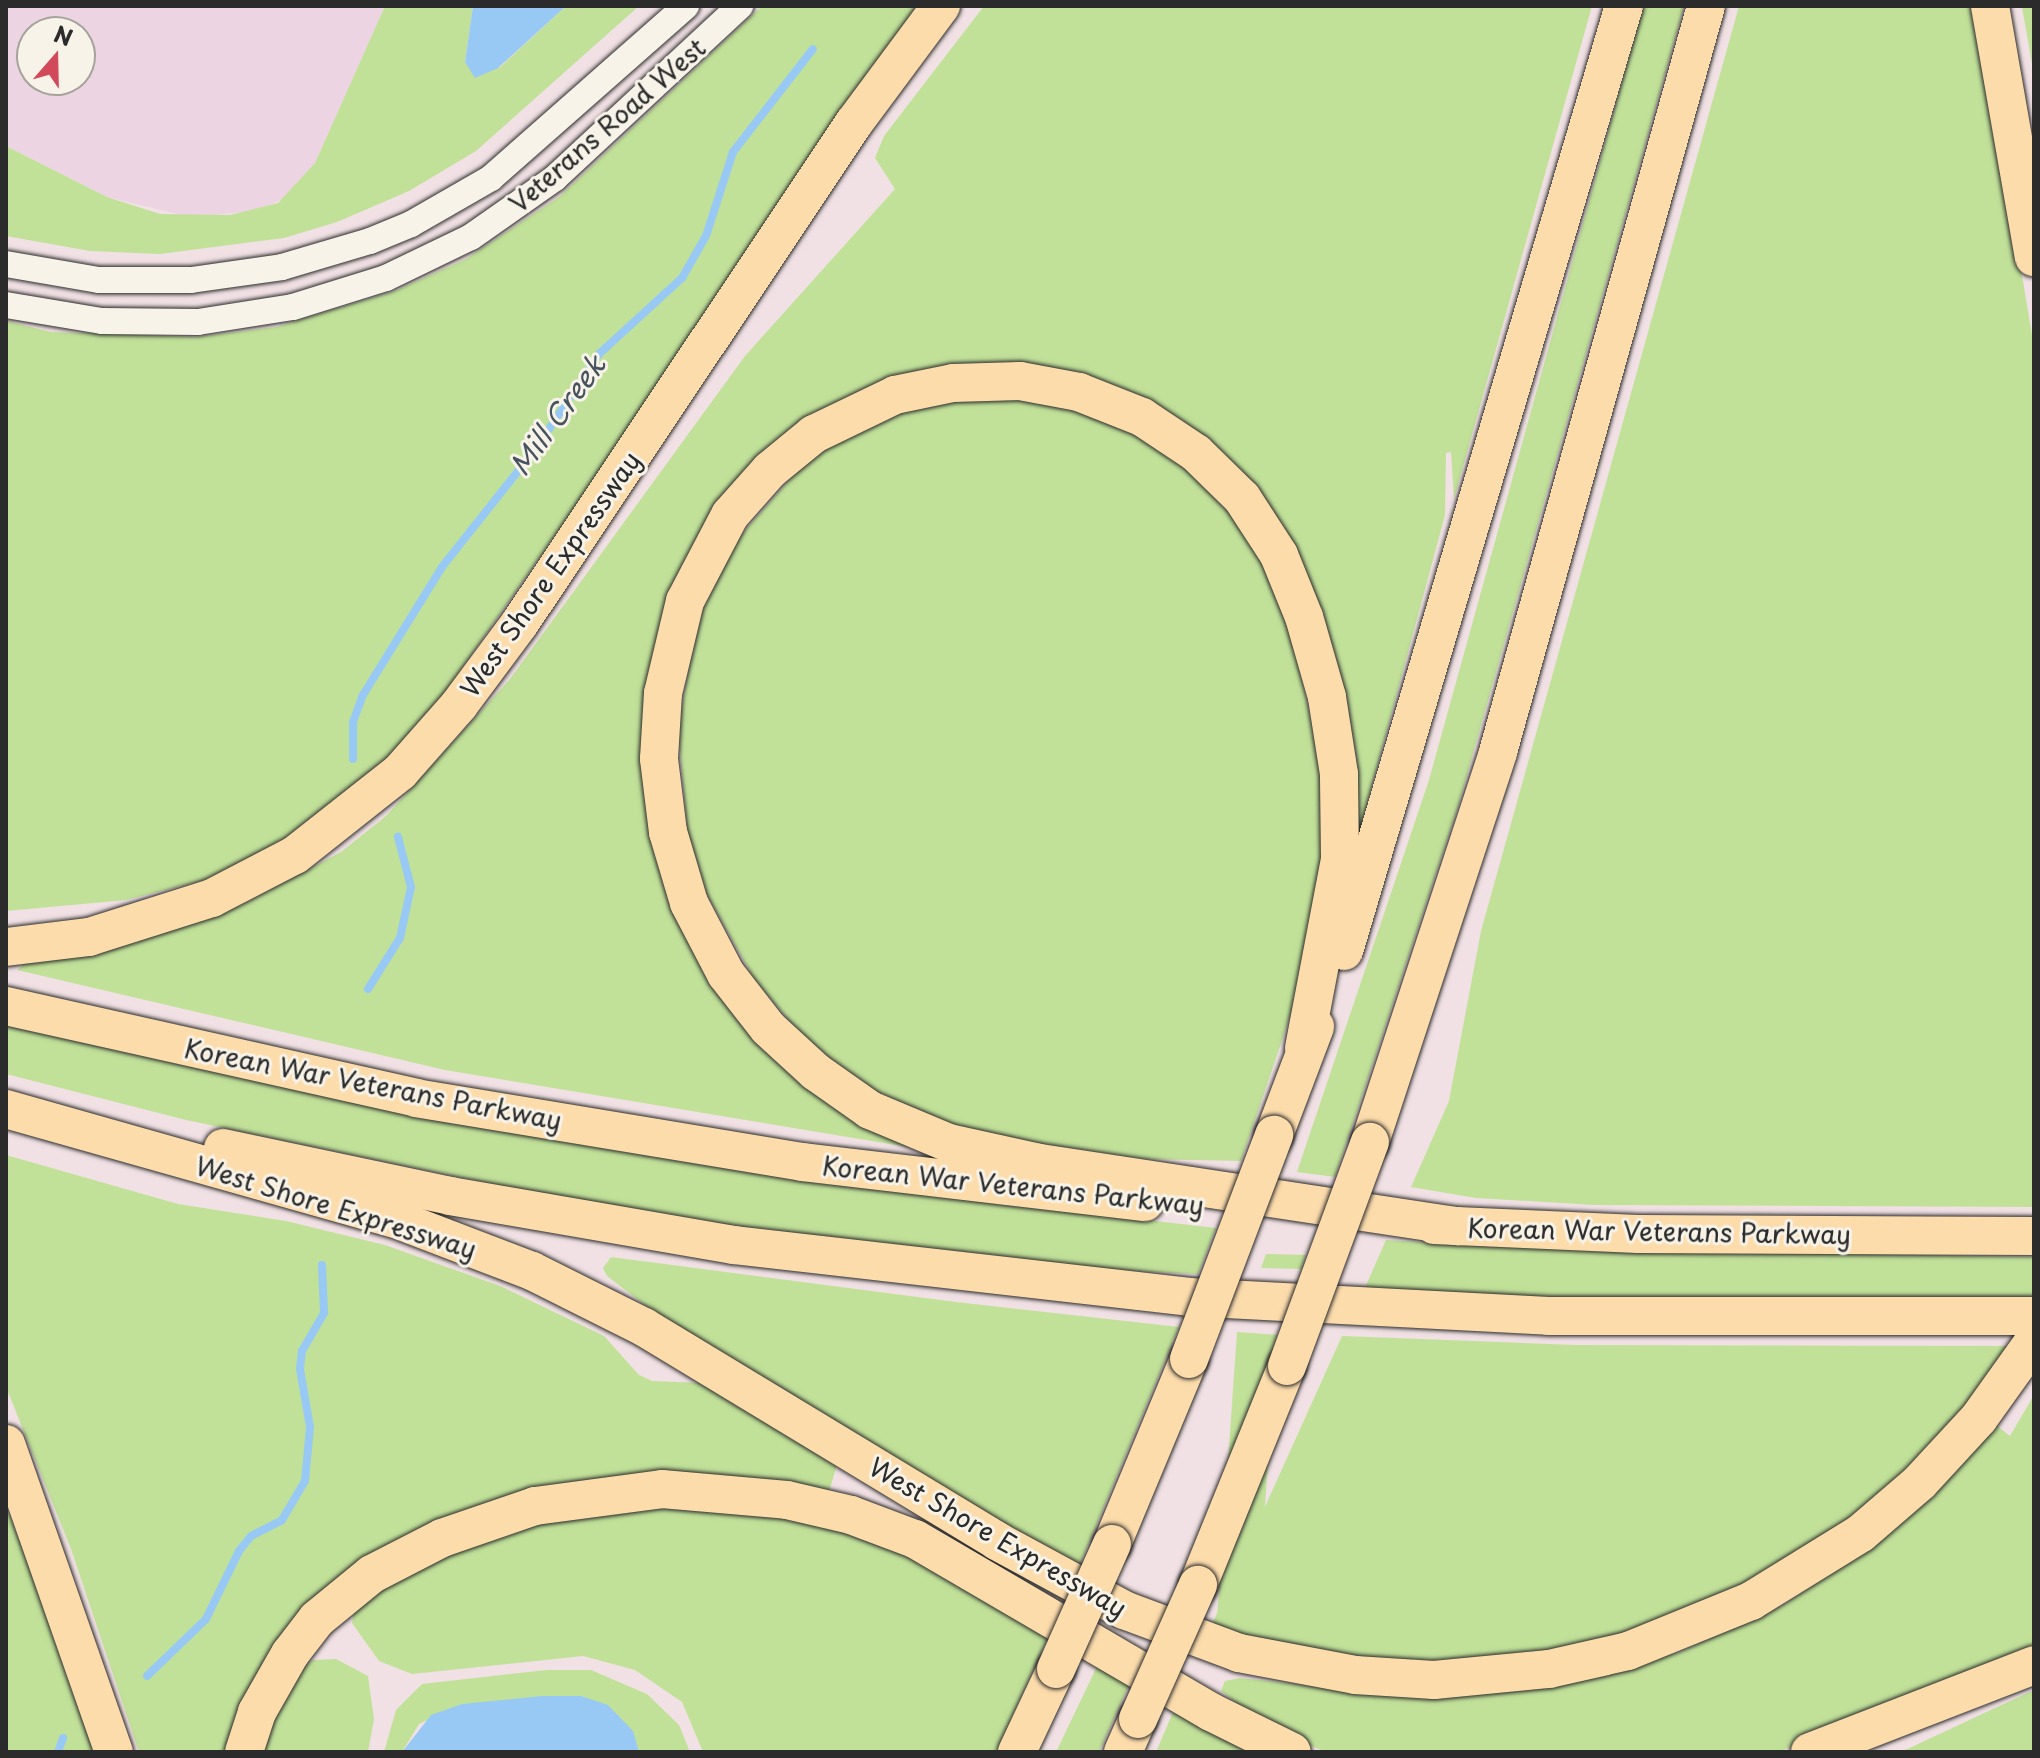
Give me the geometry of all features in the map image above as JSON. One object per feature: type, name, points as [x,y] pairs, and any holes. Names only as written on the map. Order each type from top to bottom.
[{"type":"highway","name":"West Shore Expressway","points":[[6,947],[89,937],[212,898],[295,855],[400,772],[498,653],[854,123],[941,6]]},
{"type":"highway","points":[[1017,1752],[1112,1544],[1189,1359],[1304,1048],[1326,1005],[1370,875],[1624,6]]},
{"type":"highway","points":[[1130,1735],[1198,1585],[1287,1366],[1370,1142],[1489,782],[1706,6]]},
{"type":"highway","points":[[1990,6],[2034,257]]},
{"type":"highway","points":[[2014,146],[2034,207]]},
{"type":"highway","points":[[1304,1048],[1340,860],[1339,774],[1327,697],[1292,584],[1262,525],[1234,490],[1196,453],[1142,417],[1079,392],[1020,381],[953,383],[895,395],[814,434],[770,470],[730,515],[685,601],[663,693],[659,759],[668,832],[689,903],[726,974],[768,1028],[816,1072],[870,1110],[960,1146],[1039,1163],[1458,1226]]},
{"type":"highway","name":"Korean War Veterans Parkway","points":[[6,1006],[334,1082],[803,1162],[1130,1201],[1458,1226],[1881,1236],[2034,1236]]},
{"type":"highway","name":"West Shore Expressway","points":[[6,1109],[401,1221],[532,1271],[644,1327],[997,1541],[1113,1604],[1239,1653],[1355,1675],[1434,1680],[1549,1669],[1628,1651],[1751,1601],[1861,1533],[1920,1482],[1979,1418],[2034,1341]]},
{"type":"highway","points":[[47,1121],[229,1149],[591,1222],[980,1277],[1366,1309],[1843,1317],[2034,1316]]},
{"type":"highway","points":[[6,1444],[114,1752]]},
{"type":"highway","points":[[244,1752],[266,1693],[304,1634],[334,1603],[383,1567],[442,1538],[535,1506],[662,1489],[787,1500],[851,1515],[915,1539],[1211,1712],[1292,1752]]},
{"type":"highway","points":[[1810,1752],[2022,1670]]},
{"type":"highway","points":[[1864,1752],[2022,1670]]},
{"type":"street","name":"Veterans Road West","points":[[6,264],[99,280],[191,280],[282,267],[370,241],[411,224],[491,178],[686,6]]},
{"type":"street","name":"Veterans Road West","points":[[6,305],[102,321],[198,322],[293,307],[386,278],[471,237],[555,178],[740,6]]},
{"type":"shaded area","points":[[6,6],[385,6],[315,163],[291,195],[257,211],[190,217],[107,197],[6,146]]},
{"type":"green space","points":[[385,6],[473,6],[465,62],[499,68],[566,6],[639,6],[476,151],[409,191],[337,222],[284,238],[160,254],[90,251],[6,236],[6,146],[107,197],[160,214],[230,215],[278,203],[315,163]]},
{"type":"green space","points":[[762,6],[925,6],[430,714],[391,758],[282,843],[209,879],[126,900],[6,911],[6,321],[51,332],[196,337],[276,327],[395,291],[466,259],[559,197]]},
{"type":"green space","points":[[984,6],[1592,6],[1454,499],[1451,452],[1446,453],[1445,515],[1359,834],[1307,590],[1130,397],[846,403],[665,618],[684,922],[909,1142],[908,1147],[445,1070],[17,970],[26,963],[180,928],[245,903],[341,852],[386,816],[510,679],[745,356],[895,189],[875,158],[884,136]]},
{"type":"green space","points":[[1643,6],[1684,6],[1458,807],[1335,1177],[1297,1172],[1429,780]]},
{"type":"green space","points":[[1739,6],[1977,6],[2034,347],[2034,1207],[1594,1205],[1476,1198],[1411,1187],[1449,1101],[1481,931]]},
{"type":"green space","points":[[2034,6],[2034,75],[2022,7]]},
{"type":"green space","points":[[974,399],[1018,399],[1062,407],[1110,422],[1159,448],[1202,482],[1238,521],[1265,566],[1290,628],[1321,763],[1325,841],[1312,952],[1241,1161],[1145,1159],[1008,1139],[931,1121],[886,1098],[806,1041],[754,979],[705,891],[688,839],[678,727],[698,620],[734,543],[798,470],[828,448],[911,409]]},
{"type":"green space","points":[[6,1020],[815,1182],[1216,1228],[1198,1274],[1090,1269],[768,1232],[578,1202],[186,1120],[6,1074]]},
{"type":"green space","points":[[6,1155],[178,1204],[286,1221],[385,1245],[500,1286],[604,1336],[639,1375],[652,1381],[704,1383],[838,1462],[830,1488],[825,1496],[738,1481],[403,1543],[230,1752],[139,1752],[71,1549],[6,1387]]},
{"type":"green space","points":[[1386,1240],[1520,1248],[2034,1257],[2034,1297],[1769,1301],[1361,1297]]},
{"type":"green space","points":[[1266,1254],[1306,1255],[1301,1269],[1261,1268]]},
{"type":"green space","points":[[611,1257],[956,1302],[1179,1327],[1078,1569],[671,1325],[607,1276],[603,1268]]},
{"type":"green space","points":[[1237,1332],[1277,1335],[1257,1623],[1217,1620]]},
{"type":"green space","points":[[1342,1336],[1575,1345],[2015,1346],[1919,1465],[1788,1567],[1654,1627],[1508,1660],[1364,1662],[1209,1631]]},
{"type":"green space","points":[[2034,1395],[2034,1646],[1779,1752],[1326,1752],[1270,1729],[1221,1691],[1225,1681],[1240,1678],[1412,1697],[1522,1691],[1678,1653],[1785,1604],[1879,1542],[1954,1473],[1996,1425],[2010,1436]]},
{"type":"green space","points":[[6,1505],[87,1718],[97,1752],[6,1752]]},
{"type":"green space","points":[[716,1505],[871,1535],[1052,1629],[996,1752],[703,1752],[682,1702],[635,1670],[583,1656],[412,1674],[379,1661],[352,1623],[354,1611],[369,1596],[463,1545],[565,1513]]},
{"type":"green space","points":[[1101,1658],[1132,1678],[1099,1752],[1056,1752]]},
{"type":"green space","points":[[336,1659],[368,1676],[374,1719],[368,1752],[261,1752],[296,1673],[313,1660]]},
{"type":"green space","points":[[546,1670],[591,1670],[647,1694],[679,1725],[690,1752],[639,1752],[632,1731],[608,1706],[581,1696],[462,1704],[419,1724],[402,1752],[384,1752],[396,1710],[422,1684]]},
{"type":"green space","points":[[2034,1690],[2034,1752],[1901,1752],[1980,1715]]},
{"type":"green space","points":[[1176,1705],[1260,1752],[1156,1752]]},
{"type":"water","points":[[473,6],[566,6],[498,68],[475,78],[465,62]]},
{"type":"water","points":[[542,1696],[581,1696],[608,1705],[633,1731],[639,1752],[402,1752],[431,1715],[462,1704]]},
{"type":"waterway","name":"Mill Creek","points":[[353,759],[353,722],[363,695],[442,567],[537,447],[599,354],[682,278],[706,236],[733,152],[813,49]]},
{"type":"waterway","name":"Mill Creek","points":[[368,989],[400,938],[411,887],[398,837]]},
{"type":"waterway","name":"Mill Creek","points":[[147,1676],[206,1619],[239,1551],[251,1536],[282,1520],[305,1481],[310,1427],[300,1369],[302,1351],[324,1313],[322,1265]]},
{"type":"waterway","name":"Mill Creek","points":[[58,1752],[63,1738]]}]
